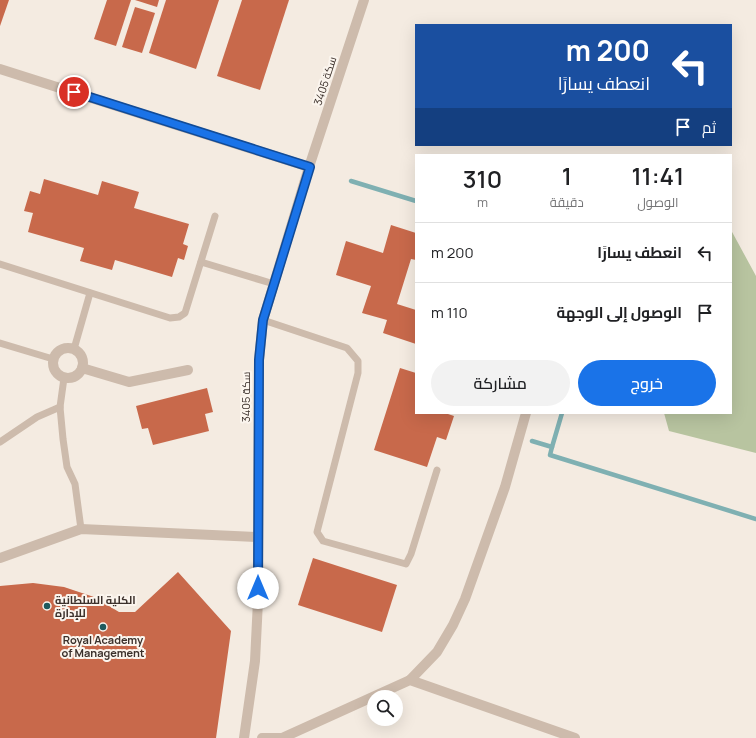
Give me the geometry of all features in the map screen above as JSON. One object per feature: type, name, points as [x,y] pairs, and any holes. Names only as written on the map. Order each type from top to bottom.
[{"type":"street","name":"سكة 3405","points":[[244,738],[256,661],[258,602],[259,360],[263,320],[310,167],[364,0]]},
{"type":"street","points":[[0,69],[310,167]]},
{"type":"street","points":[[67,348],[74,350],[82,357],[82,368],[76,376],[64,378],[58,375],[54,370],[53,359],[61,350],[67,348]]},
{"type":"street","points":[[82,368],[129,382],[188,370]]},
{"type":"street","points":[[262,738],[282,738],[410,680],[437,652],[453,625],[465,599],[504,487],[526,414]]},
{"type":"street","points":[[0,558],[81,529],[258,537]]},
{"type":"street","points":[[410,680],[575,738]]},
{"type":"lane","points":[[0,264],[170,318],[179,317],[184,313],[215,216]]},
{"type":"lane","points":[[200,262],[274,284]]},
{"type":"lane","points":[[74,350],[90,293]]},
{"type":"lane","points":[[263,320],[347,348],[358,361],[358,373],[317,532],[323,541],[406,564],[411,554],[437,470]]},
{"type":"lane","points":[[0,343],[53,359]]},
{"type":"lane","points":[[64,378],[60,408],[67,467],[75,484],[81,529]]},
{"type":"lane","points":[[0,442],[37,417],[60,408]]},
{"type":"green space","points":[[732,232],[756,276],[756,453],[669,431],[664,414],[732,414]]},
{"type":"building","points":[[0,0],[9,0],[0,26]]},
{"type":"building","points":[[107,0],[131,0],[116,46],[94,39]]},
{"type":"building","points":[[135,0],[159,0],[157,7]]},
{"type":"building","points":[[166,0],[219,0],[196,69],[149,53]]},
{"type":"building","points":[[242,0],[289,0],[260,90],[217,76]]},
{"type":"building","points":[[135,7],[155,13],[142,53],[122,47]]},
{"type":"building","points":[[44,179],[98,195],[102,181],[139,192],[134,208],[189,224],[183,244],[188,246],[184,260],[178,258],[172,277],[115,260],[112,270],[80,261],[84,248],[28,232],[33,213],[24,211],[30,191],[40,194]]},
{"type":"building","points":[[391,225],[415,233],[415,260],[411,259],[397,304],[415,310],[415,344],[383,333],[387,320],[362,313],[371,286],[336,275],[346,241],[383,253]]},
{"type":"building","points":[[400,368],[415,373],[415,414],[448,414],[454,416],[446,440],[437,437],[427,467],[374,450]]},
{"type":"building","points":[[207,388],[213,412],[205,414],[209,431],[153,445],[148,428],[142,429],[136,406]]},
{"type":"building","points":[[313,558],[397,585],[382,632],[298,605]]},
{"type":"building","points":[[178,572],[231,631],[216,738],[0,738],[0,586],[33,583],[64,587],[94,597],[119,612],[135,612]]},
{"type":"waterway","points":[[351,181],[415,201]]},
{"type":"waterway","points":[[552,447],[562,414]]},
{"type":"waterway","points":[[532,441],[552,447],[550,455],[756,519]]},
{"type":"place","name":"الكلية السلطانية للإدارة","points":[[47,606]]},
{"type":"place","name":"Royal Academy of Management","points":[[103,627]]},
{"type":"route","points":[[74,92],[310,167],[263,320],[259,360],[258,588]]}]
